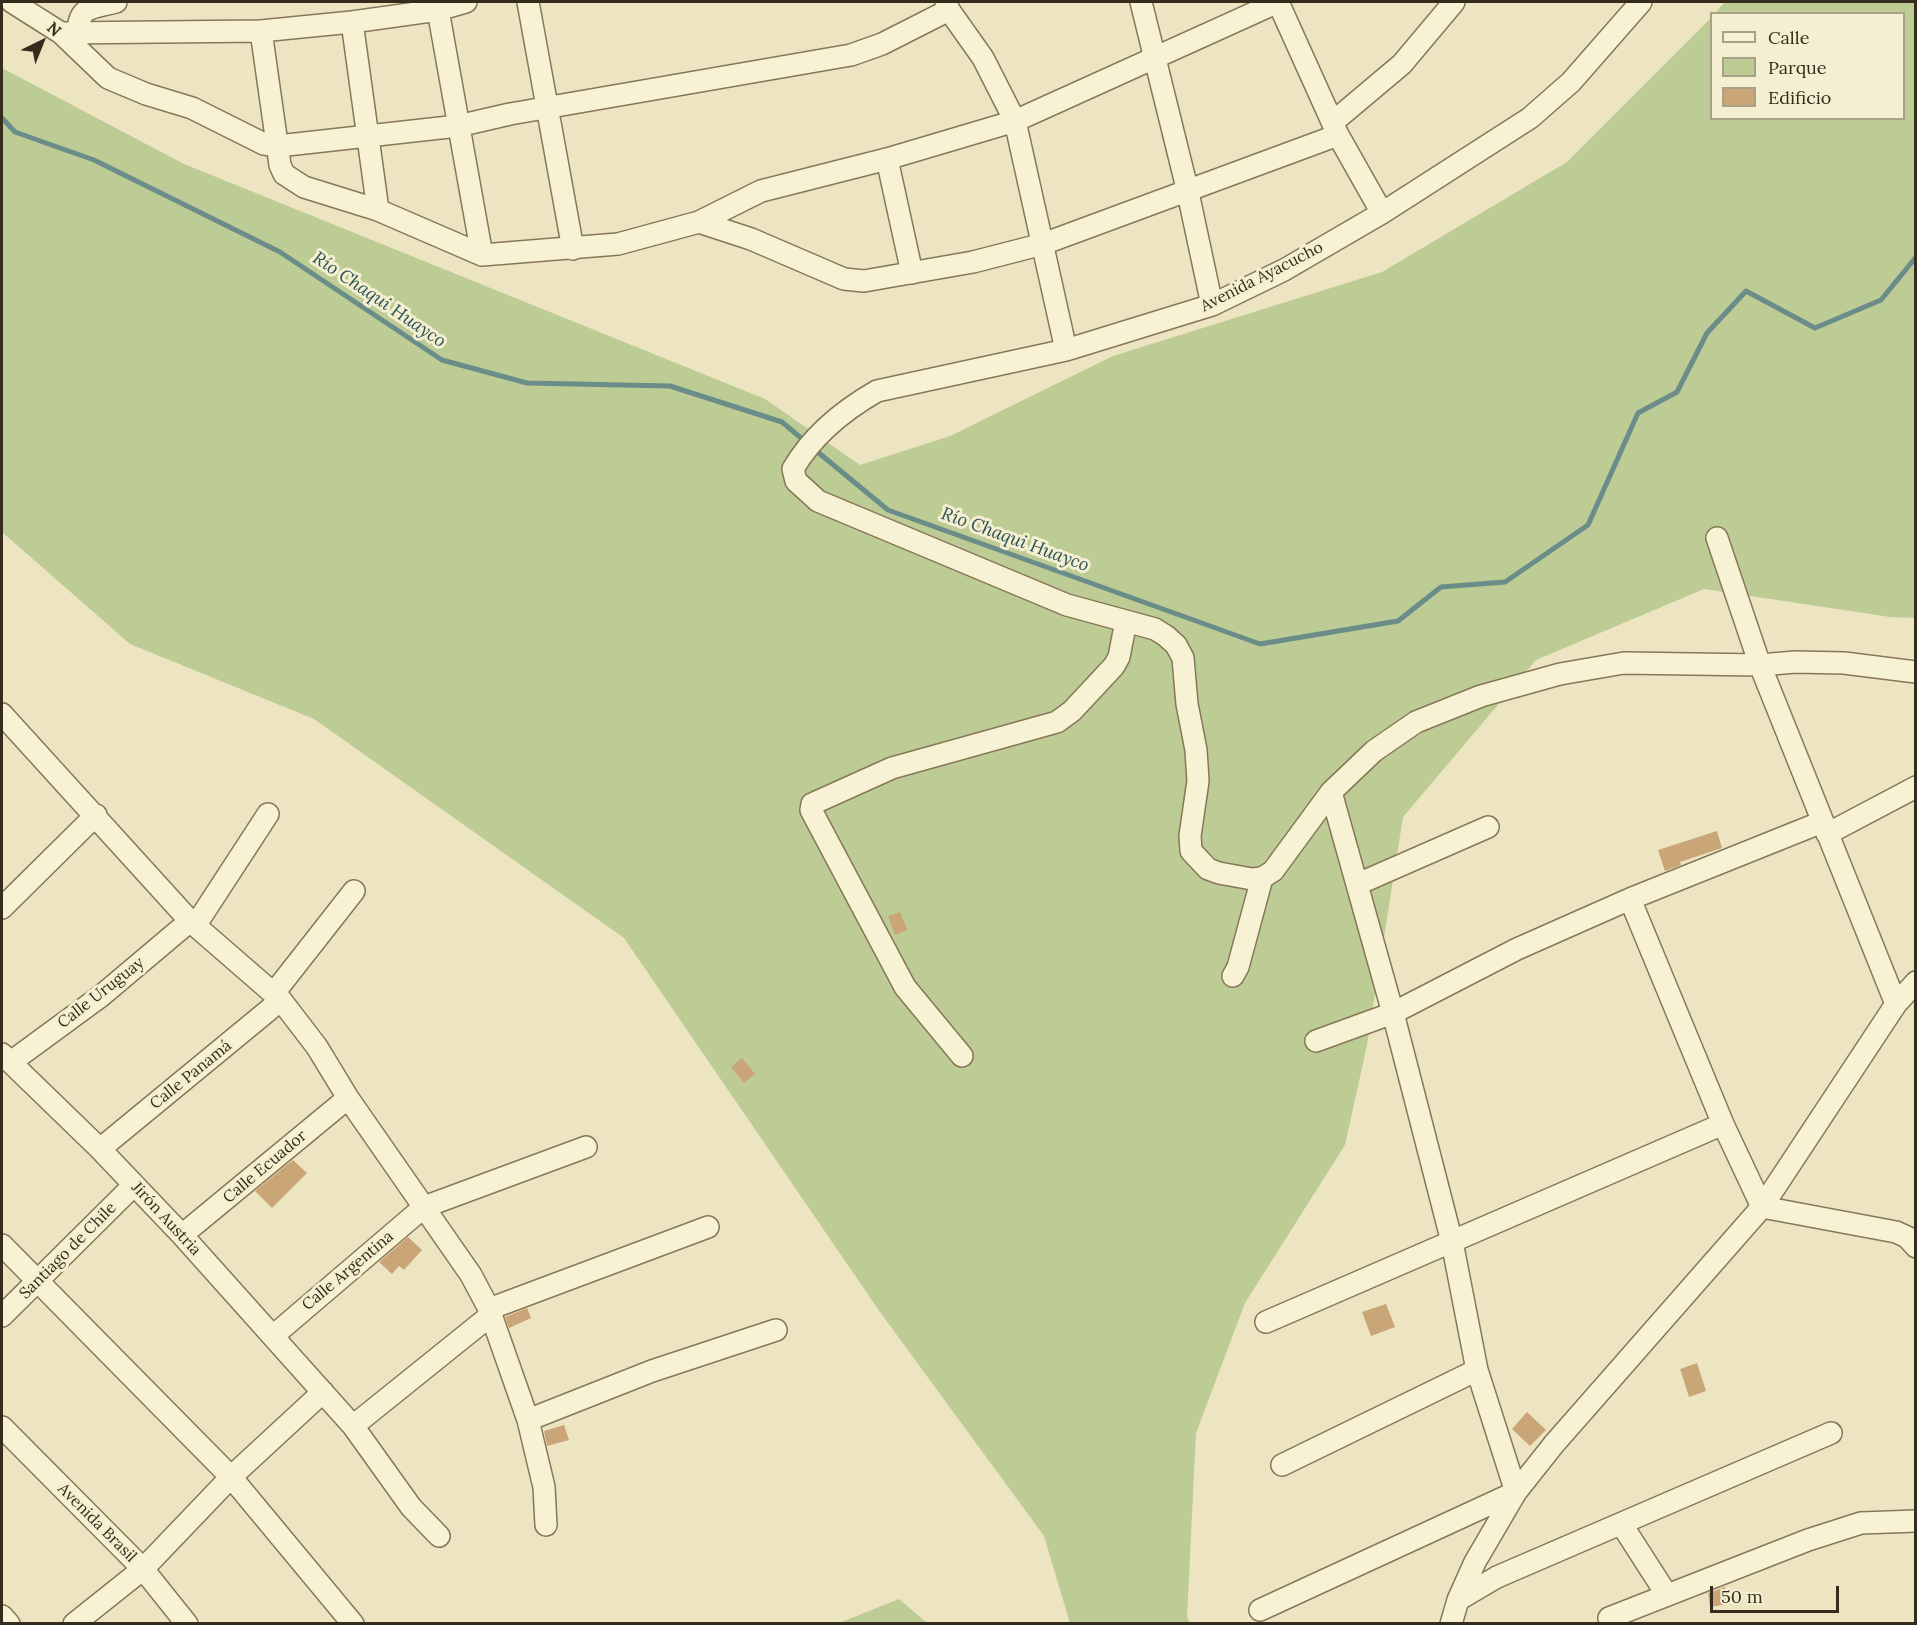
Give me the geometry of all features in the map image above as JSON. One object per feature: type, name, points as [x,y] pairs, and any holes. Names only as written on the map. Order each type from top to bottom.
[{"type":"street","points":[[12,2],[69,33],[94,67],[116,82],[192,108],[264,144],[278,146],[458,126],[851,55],[882,44],[948,6],[983,58],[1016,121],[1066,350]]},
{"type":"street","points":[[69,33],[85,10],[116,2]]},
{"type":"street","points":[[69,33],[261,31],[438,10],[466,2]]},
{"type":"street","points":[[528,2],[573,249]]},
{"type":"street","points":[[1141,2],[1187,188],[1212,305]]},
{"type":"street","points":[[261,31],[280,165],[284,174],[293,182],[378,210],[482,255],[618,244],[699,222],[761,191],[887,159],[1016,121],[1155,55],[1278,2],[1335,128],[1382,213]]},
{"type":"street","points":[[699,222],[751,239],[844,279],[864,281],[973,262],[1043,244],[1335,128],[1402,64],[1454,2]]},
{"type":"street","name":"Avenida Ayacucho","points":[[1126,621],[1067,604],[818,501],[796,481],[793,469],[798,460],[826,429],[849,407],[877,391],[1066,350],[1212,305],[1284,270],[1382,213],[1530,118],[1571,82],[1641,2]]},
{"type":"street","points":[[438,10],[482,255]]},
{"type":"street","points":[[352,22],[370,137],[378,210]]},
{"type":"street","points":[[887,159],[912,273]]},
{"type":"street","points":[[1717,538],[1760,665],[1896,1004]]},
{"type":"street","points":[[962,1056],[905,987],[811,810],[812,804],[892,768],[1057,722],[1072,711],[1114,666],[1126,621],[1155,629],[1166,636],[1176,645],[1183,658],[1198,781],[1190,836],[1191,850],[1197,860],[1208,869],[1219,873],[1262,878],[1273,871],[1331,792],[1374,751],[1416,722],[1482,696],[1560,674],[1624,663],[1760,665],[1795,662],[1844,663],[1916,672]]},
{"type":"street","points":[[2,714],[96,815],[131,859],[193,924],[277,997],[317,1047],[348,1098],[471,1275],[490,1312],[528,1420],[544,1487],[546,1525]]},
{"type":"street","points":[[1316,1041],[1393,1013],[1517,949],[1630,899],[1824,828],[1916,787]]},
{"type":"street","points":[[1331,792],[1393,1013],[1452,1242],[1478,1370],[1516,1492]]},
{"type":"street","name":"Calle Uruguay","points":[[6,1058],[101,996],[193,924],[268,814]]},
{"type":"street","points":[[4,898],[96,815]]},
{"type":"street","points":[[1358,884],[1488,827]]},
{"type":"street","points":[[1233,976],[1238,967],[1262,878]]},
{"type":"street","name":"Calle Panamá","points":[[100,1149],[277,997],[354,891]]},
{"type":"street","points":[[1630,899],[1723,1124],[1762,1207]]},
{"type":"street","points":[[1451,1623],[1458,1600],[1475,1562],[1516,1492],[1554,1444],[1762,1207],[1896,1004],[1916,982]]},
{"type":"street","name":"Jirón Austria","points":[[6,1058],[100,1149],[182,1235],[353,1426],[411,1507],[439,1536]]},
{"type":"street","name":"Calle Ecuador","points":[[182,1235],[348,1098]]},
{"type":"street","points":[[1266,1322],[1723,1124]]},
{"type":"street","points":[[424,1207],[586,1147]]},
{"type":"street","name":"Santiago de Chile","points":[[2,1316],[134,1185]]},
{"type":"street","name":"Calle Argentina","points":[[273,1336],[424,1207]]},
{"type":"street","points":[[1762,1207],[1896,1232],[1915,1245]]},
{"type":"street","points":[[353,1426],[490,1312],[708,1227]]},
{"type":"street","points":[[2,1245],[231,1477],[353,1623]]},
{"type":"street","points":[[528,1420],[652,1371],[776,1330]]},
{"type":"street","points":[[1282,1465],[1478,1370]]},
{"type":"street","points":[[74,1623],[143,1569],[231,1477],[323,1392]]},
{"type":"street","name":"Avenida Brasil","points":[[2,1427],[143,1569],[187,1623]]},
{"type":"street","points":[[1458,1600],[1497,1577],[1622,1525],[1831,1432]]},
{"type":"street","points":[[1260,1610],[1516,1492]]},
{"type":"street","points":[[1610,1618],[1861,1523],[1916,1521]]},
{"type":"street","points":[[1622,1525],[1667,1595]]},
{"type":"street","points":[[2,1616],[9,1623]]},
{"type":"green space","points":[[1725,2],[1915,2],[1915,618],[1890,617],[1704,589],[1536,660],[1403,817],[1367,1045],[1345,1145],[1245,1303],[1196,1433],[1187,1617],[1190,1623],[1070,1623],[1044,1536],[880,1312],[624,938],[314,719],[130,644],[2,532],[2,68],[184,164],[765,399],[860,465],[950,436],[1113,356],[1382,272],[1567,162],[1710,19],[1710,120],[1905,120],[1905,12],[1716,12]]},
{"type":"green space","points":[[899,1599],[927,1623],[839,1623]]},
{"type":"building","points":[[1717,831],[1722,848],[1680,862],[1681,865],[1665,871],[1658,850]]},
{"type":"building","points":[[900,912],[907,930],[895,935],[888,916]]},
{"type":"building","points":[[742,1058],[755,1074],[744,1083],[731,1067]]},
{"type":"building","points":[[293,1160],[307,1173],[272,1208],[255,1191]]},
{"type":"building","points":[[408,1237],[422,1250],[404,1270],[399,1266],[392,1274],[379,1262]]},
{"type":"building","points":[[1386,1304],[1395,1327],[1371,1336],[1362,1312]]},
{"type":"building","points":[[527,1308],[531,1318],[509,1328],[505,1317]]},
{"type":"building","points":[[1697,1363],[1706,1391],[1689,1397],[1680,1369]]},
{"type":"building","points":[[1527,1412],[1546,1430],[1530,1446],[1512,1429]]},
{"type":"building","points":[[564,1425],[569,1440],[547,1446],[544,1431]]},
{"type":"building","points":[[1725,1587],[1728,1604],[1710,1607],[1708,1593]]},
{"type":"waterway","name":"Río Chaqui Huayco","points":[[2,118],[15,132],[94,160],[280,252],[442,360],[527,383],[670,386],[782,422],[807,443]]},
{"type":"waterway","name":"Río Chaqui Huayco","points":[[814,449],[888,510],[1260,644],[1398,621],[1441,587],[1505,582],[1588,525],[1638,413],[1677,392],[1707,333],[1746,291],[1815,328],[1881,300],[1916,257]]}]
